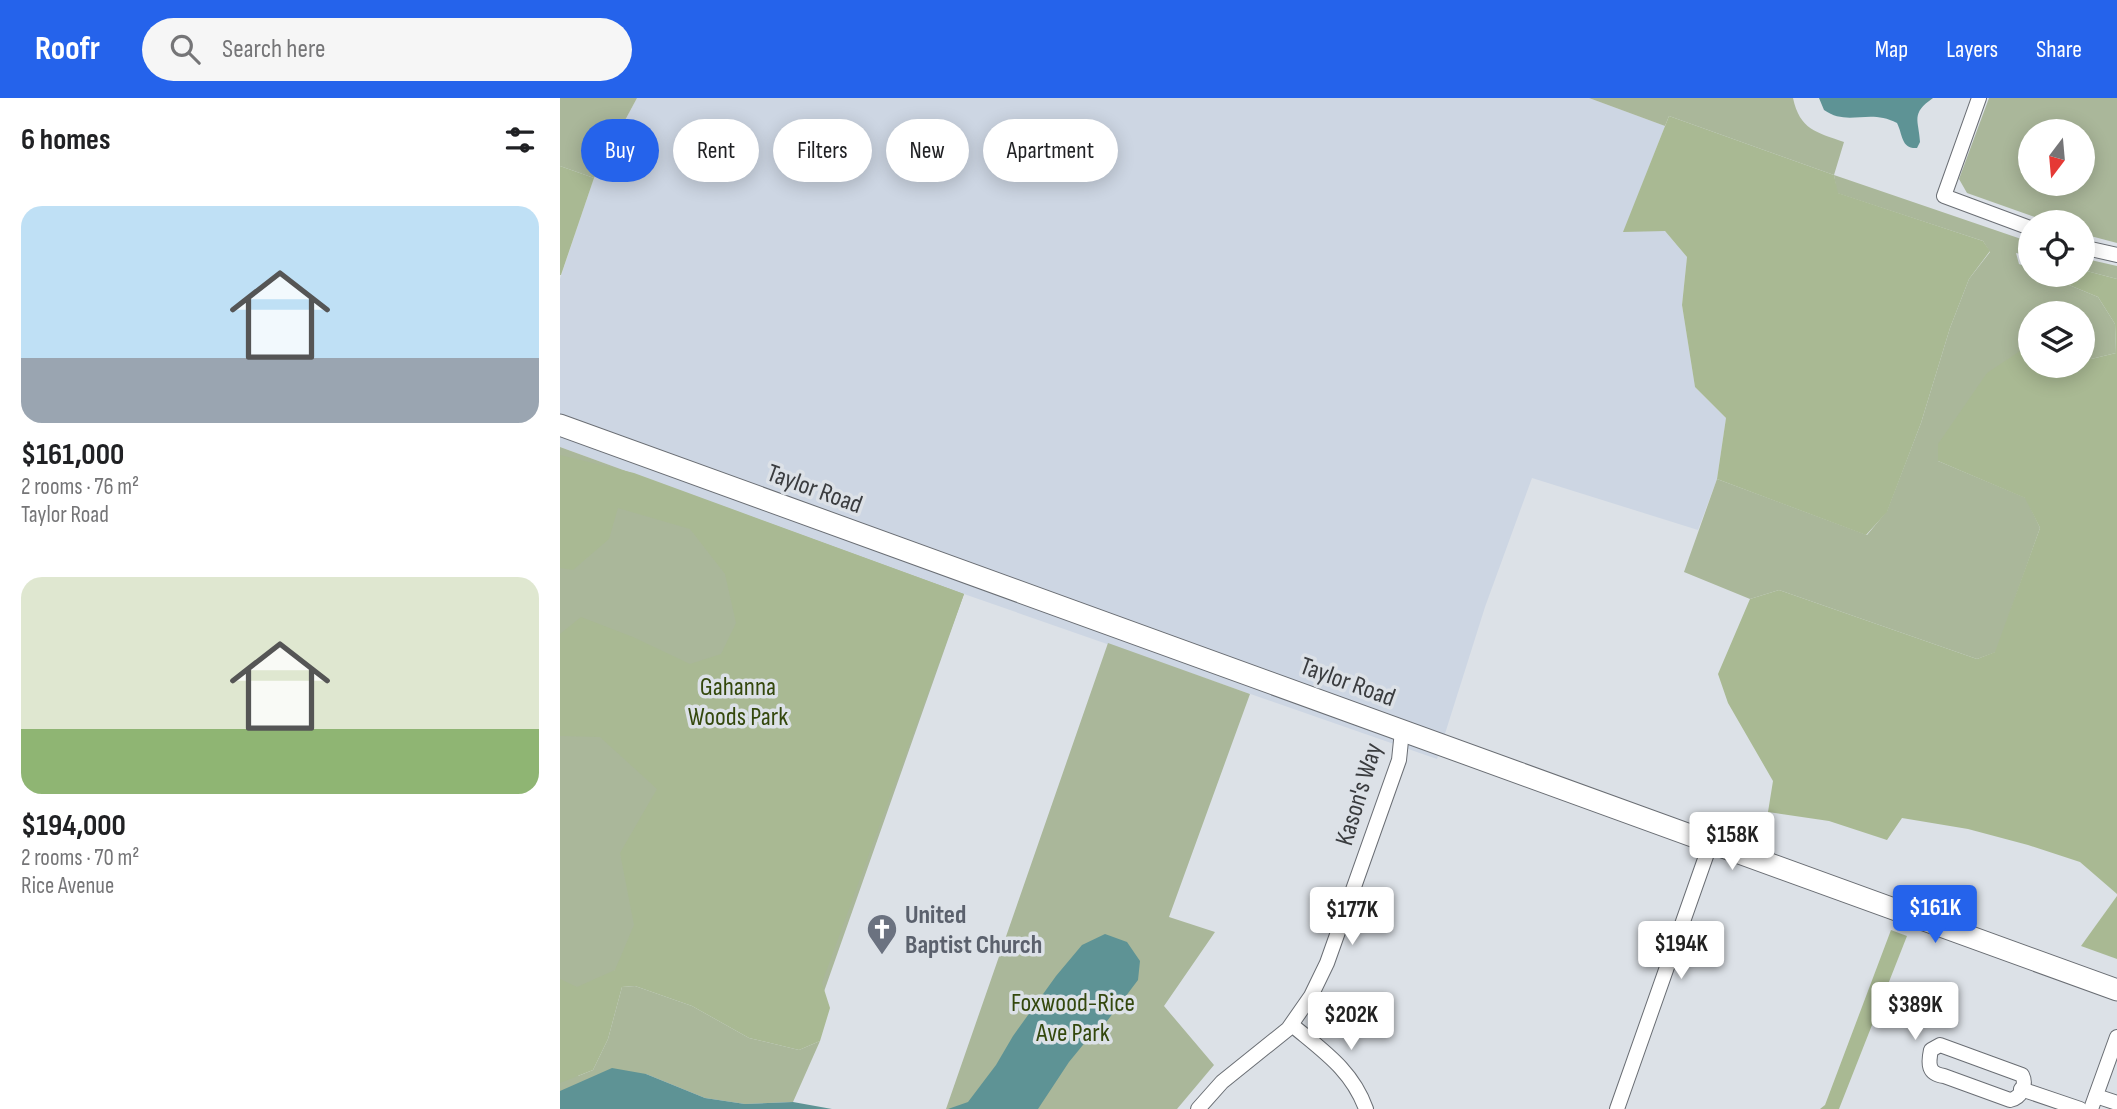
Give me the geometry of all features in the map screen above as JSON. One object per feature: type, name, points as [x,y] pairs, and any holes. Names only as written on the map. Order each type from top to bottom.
[{"type":"main road","name":"Taylor Road","points":[[560,425],[2117,990]]},
{"type":"street","points":[[1979,98],[1944,196],[2018,224]]},
{"type":"street","points":[[2095,250],[2117,255]]},
{"type":"street","name":"Kason's Way","points":[[1198,1109],[1222,1082],[1292,1026],[1311,996],[1327,963],[1399,760],[1402,731]]},
{"type":"street","points":[[1617,1109],[1711,842]]},
{"type":"street","points":[[1292,1026],[1336,1062],[1356,1084],[1366,1109]]},
{"type":"street","points":[[2117,1037],[2094,1102],[2117,1103]]},
{"type":"street","points":[[1940,1045],[2017,1073],[2024,1080],[2021,1089],[2016,1099],[2010,1100],[1937,1075],[1930,1070],[1928,1063],[1931,1050],[1940,1045]]},
{"type":"street","points":[[2021,1089],[2080,1109]]},
{"type":"shaded area","points":[[637,98],[1589,98],[1665,126],[1624,231],[1665,231],[1687,257],[1682,305],[1695,387],[1726,418],[1717,479],[1698,530],[1532,478],[1485,607],[1437,759],[964,594],[560,447],[560,279],[593,182],[659,182],[659,119],[626,119]]},
{"type":"green space","points":[[560,98],[637,98],[626,119],[581,119],[581,173],[560,166]]},
{"type":"green space","points":[[1589,98],[1793,98],[1805,123],[1817,132],[1844,142],[1834,175],[1669,116],[1665,126]]},
{"type":"green space","points":[[1989,98],[2117,98],[2117,243],[2095,237],[2095,210],[2018,211],[1967,193],[1959,179]]},
{"type":"green space","points":[[1669,116],[1834,175],[1838,193],[1983,241],[1990,251],[1969,279],[1950,328],[1921,423],[1887,512],[1866,535],[1717,479],[1726,418],[1695,387],[1682,305],[1687,257],[1665,231],[1623,232]]},
{"type":"green space","points":[[560,166],[581,173],[581,182],[593,182],[560,275]]},
{"type":"green space","points":[[1834,175],[2018,238],[2018,287],[2074,287],[2098,297],[2115,324],[2116,353],[2095,358],[2095,301],[2018,301],[2018,356],[1938,461],[2026,498],[2040,528],[1996,652],[1977,659],[1779,590],[1750,599],[1684,572],[1717,479],[1867,535],[1887,511],[1921,423],[1950,328],[1969,279],[1990,252],[1983,241],[1837,193]]},
{"type":"green space","points":[[2095,261],[2117,266],[2117,279],[2095,273]]},
{"type":"green space","points":[[2095,273],[2117,279],[2117,894],[2080,862],[1968,829],[1902,818],[1887,840],[1829,821],[1768,812],[1773,781],[1728,703],[1718,674],[1750,599],[1779,590],[1977,659],[1995,652],[2040,528],[2025,498],[1938,461],[1938,444],[1987,373],[2018,352],[2018,378],[2095,378],[2095,358],[2116,353],[2115,324],[2098,297],[2074,287],[2095,287]]},
{"type":"green space","name":"Gahanna Woods Park","points":[[560,447],[964,594],[808,1037],[615,970],[578,1076],[593,1070],[608,1039],[622,987],[635,986],[692,1006],[749,1038],[799,1050],[820,1041],[793,1102],[745,1104],[705,1098],[646,1074],[560,1109]]},
{"type":"green space","name":"Gahanna Woods Park","points":[[560,455],[634,473],[964,594],[822,983],[830,1008],[820,1041],[799,1050],[749,1038],[692,1006],[635,986],[622,987],[608,1039],[593,1070],[560,1083],[560,979],[577,987],[615,970],[634,925],[620,853],[657,789],[600,737],[560,736],[560,634],[581,617],[633,637],[690,664],[721,654],[736,623],[725,574],[690,529],[618,508],[609,539],[573,570],[560,568]]},
{"type":"green space","name":"Foxwood-Rice Ave Park","points":[[1108,643],[1250,694],[1169,917],[1215,932],[1164,1006],[1214,1065],[1177,1109],[946,1109]]},
{"type":"green space","points":[[2117,896],[2117,959],[2081,946]]},
{"type":"green space","points":[[1891,930],[1907,936],[1839,1109],[1820,1109],[1825,1105]]},
{"type":"water","points":[[1819,98],[1933,98],[1919,113],[1920,142],[1917,148],[1912,148],[1905,144],[1897,123],[1877,117],[1850,118],[1833,115],[1824,110]]},
{"type":"water","points":[[1105,934],[1127,942],[1140,961],[1138,980],[1104,1025],[1069,1062],[1038,1109],[948,1109],[968,1102],[1056,976],[1082,945]]},
{"type":"water","points":[[612,1068],[646,1074],[705,1098],[745,1104],[793,1102],[832,1109],[560,1109],[560,1091]]},
{"type":"place","name":"United Baptist Church","points":[[882,956]]}]
